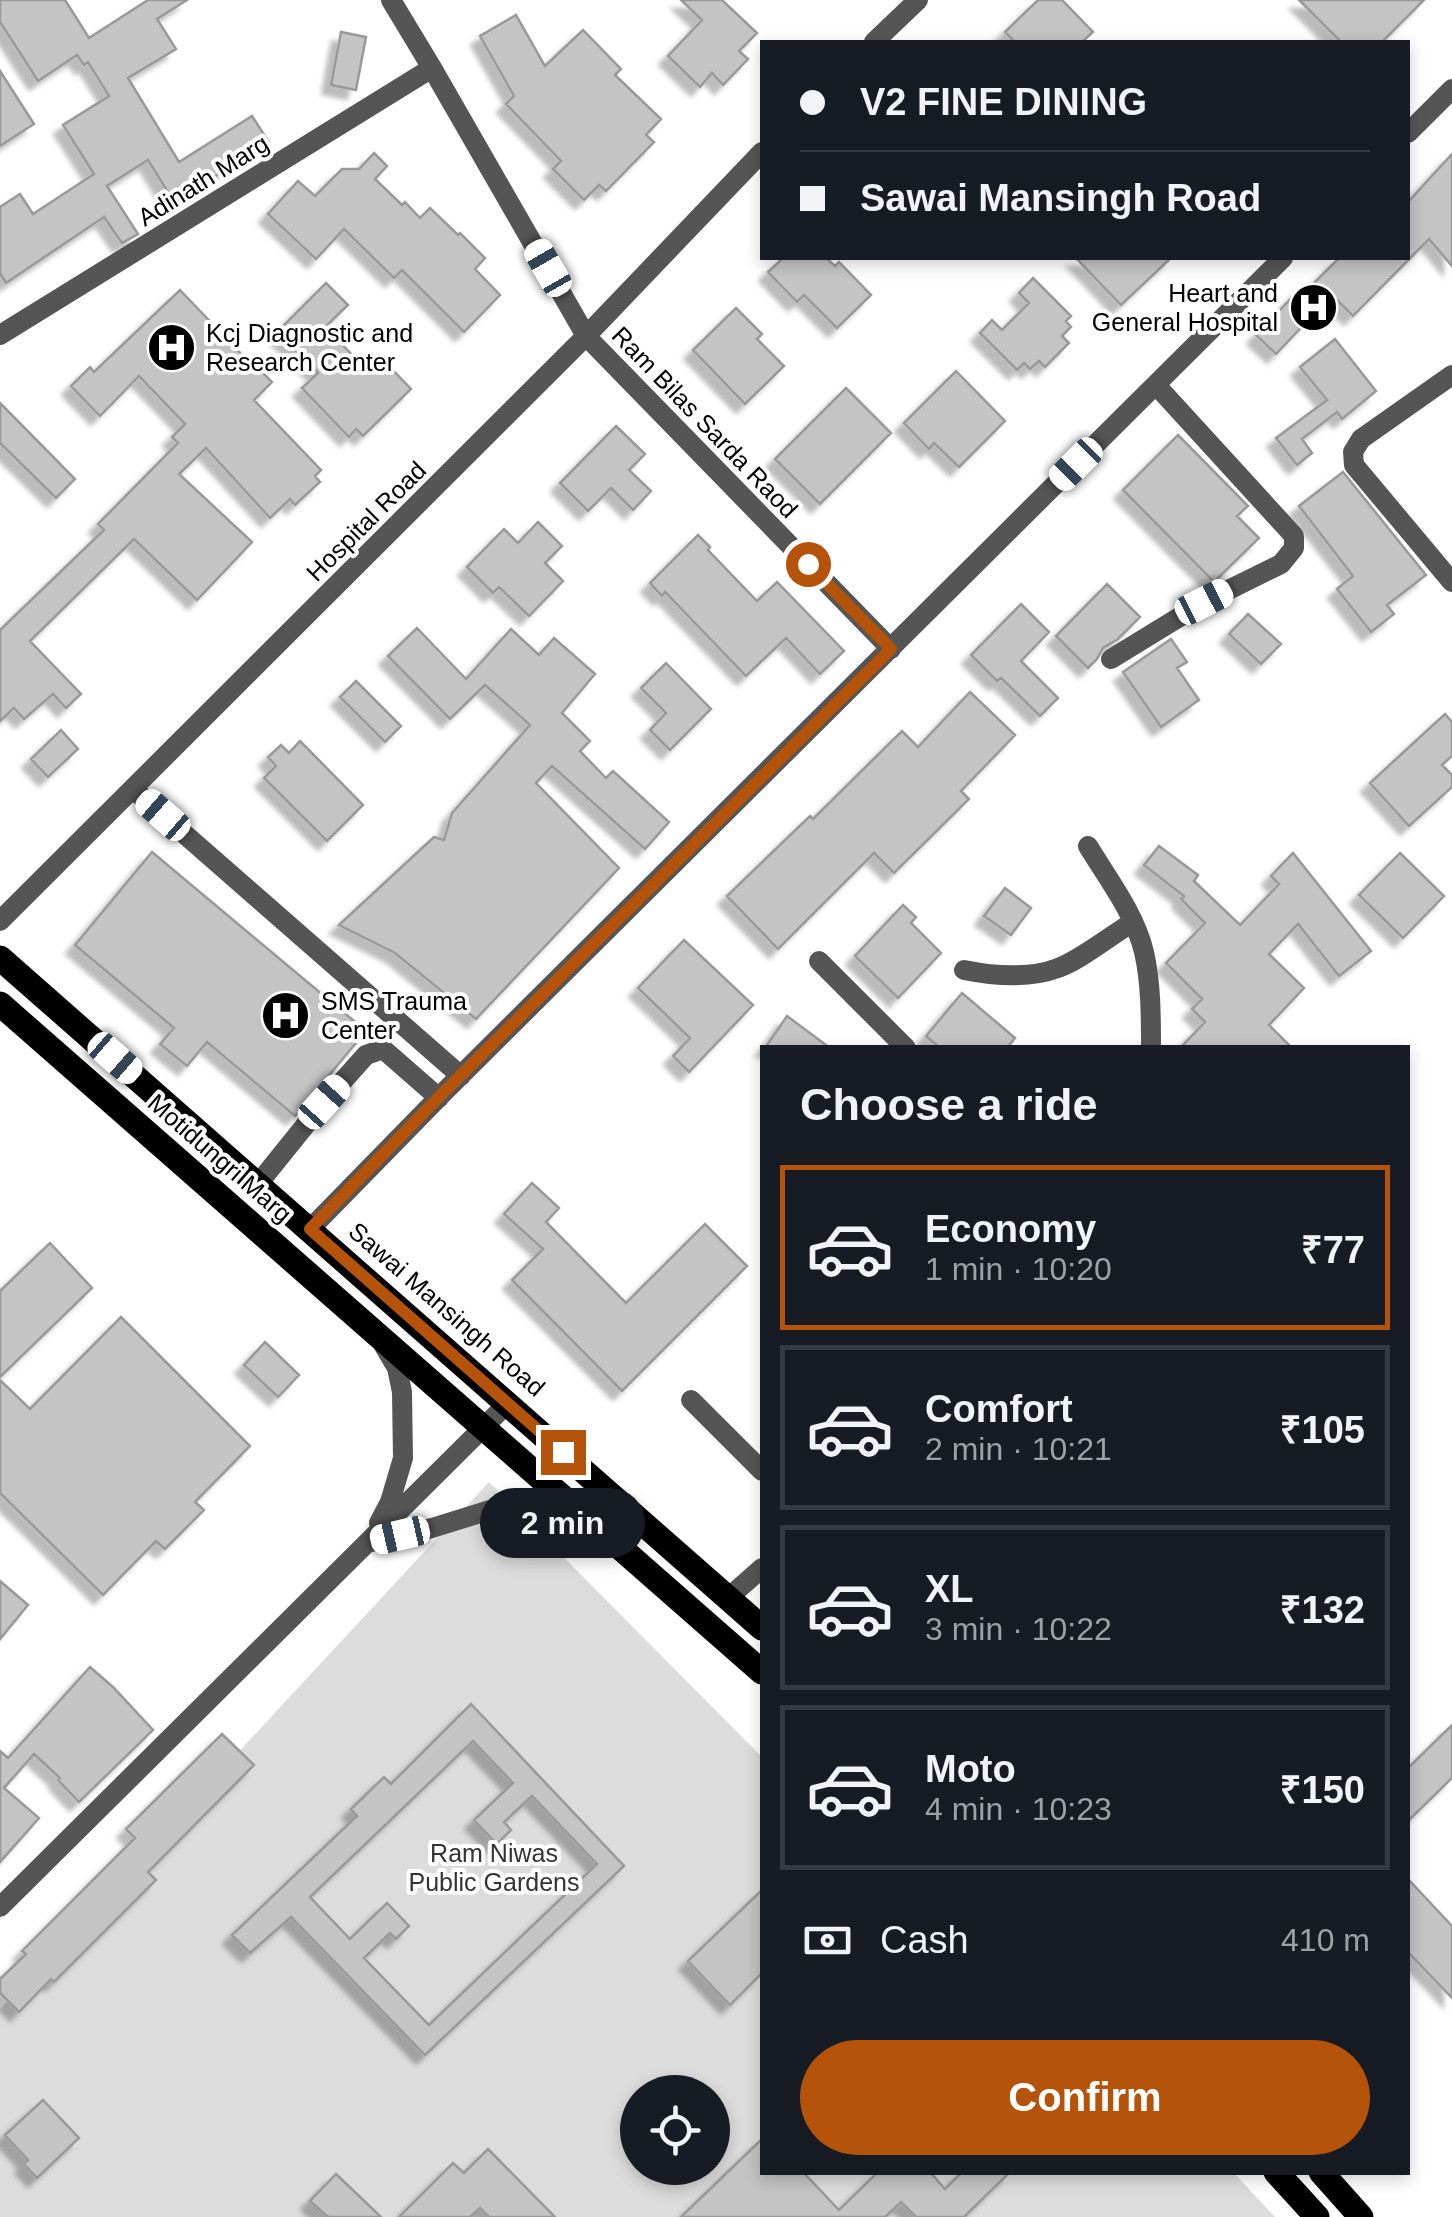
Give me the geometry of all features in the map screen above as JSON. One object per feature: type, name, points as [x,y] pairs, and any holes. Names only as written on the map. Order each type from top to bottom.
[{"type":"main road","name":"Sawai Mansingh Road","points":[[0,958],[760,1626]]},
{"type":"main road","name":"Motidungri Marg","points":[[0,1004],[760,1670]]},
{"type":"main road","points":[[1279,2175],[1317,2217]]},
{"type":"main road","points":[[1324,2175],[1361,2217]]},
{"type":"street","name":"Ram Bilas Sarda Raod","points":[[390,0],[586,336],[891,649]]},
{"type":"street","points":[[876,40],[918,0]]},
{"type":"street","name":"Adinath Marg","points":[[0,334],[432,68]]},
{"type":"street","points":[[1410,131],[1452,89]]},
{"type":"street","name":"Hospital Road","points":[[0,921],[586,336],[760,154]]},
{"type":"street","points":[[310,1229],[1281,260]]},
{"type":"street","points":[[1452,375],[1361,439],[1353,452],[1354,465],[1452,582]]},
{"type":"street","points":[[1111,659],[1204,602],[1281,564],[1294,548],[1294,536],[1156,384]]},
{"type":"street","points":[[134,789],[462,1076]]},
{"type":"street","points":[[1088,846],[1144,950],[1151,1045]]},
{"type":"street","points":[[964,970],[991,976],[1060,968],[1132,922]]},
{"type":"street","points":[[820,960],[903,1045]]},
{"type":"street","points":[[258,1184],[366,1055],[383,1049],[439,1098]]},
{"type":"street","points":[[368,1542],[390,1502],[403,1458],[402,1392],[397,1368],[380,1339]]},
{"type":"street","points":[[690,1400],[760,1469]]},
{"type":"street","points":[[0,1907],[508,1404]]},
{"type":"street","points":[[368,1542],[493,1509],[553,1508],[596,1526]]},
{"type":"street","points":[[728,1598],[760,1570]]},
{"type":"green space","name":"Ram Niwas Public Gardens","points":[[489,1482],[760,1755],[760,2175],[1236,2175],[1275,2217],[0,2217],[0,2009]]},
{"type":"building","points":[[0,0],[65,0],[89,38],[148,0],[187,0],[157,19],[176,49],[128,78],[179,162],[252,116],[269,142],[174,202],[148,160],[107,186],[138,234],[122,243],[104,217],[6,283],[0,273],[0,207],[20,194],[33,214],[94,174],[63,125],[109,96],[88,62],[84,65],[77,55],[38,81],[0,22]]},
{"type":"building","points":[[681,0],[722,0],[757,33],[739,51],[748,59],[723,85],[712,73],[700,87],[668,56],[702,20]]},
{"type":"building","points":[[1038,0],[1062,0],[1093,32],[1084,40],[1013,40],[1005,32]]},
{"type":"building","points":[[1299,0],[1424,0],[1384,40],[1339,40]]},
{"type":"building","points":[[516,15],[545,66],[583,30],[621,69],[615,75],[661,119],[646,135],[654,142],[606,191],[599,185],[584,200],[553,169],[561,161],[506,104],[514,96],[480,36]]},
{"type":"building","points":[[341,32],[366,37],[356,90],[331,85]]},
{"type":"building","points":[[0,71],[34,124],[0,146]]},
{"type":"building","points":[[374,153],[387,166],[375,179],[402,205],[405,202],[420,218],[430,208],[485,258],[475,269],[500,295],[464,332],[402,270],[394,278],[344,229],[316,259],[268,214],[298,181],[315,196],[342,169],[359,169]]},
{"type":"building","points":[[1452,154],[1452,266],[1429,239],[1410,258],[1410,200]]},
{"type":"building","points":[[781,260],[828,260],[835,266],[839,262],[871,295],[837,328],[804,295],[797,302],[768,272]]},
{"type":"building","points":[[1078,260],[1169,260],[1121,305]]},
{"type":"building","points":[[1337,260],[1408,260],[1353,316],[1332,295],[1276,354],[1256,335],[1302,287],[1306,291]]},
{"type":"building","points":[[1033,278],[1071,316],[1066,321],[1071,327],[1062,336],[1069,343],[1045,367],[1039,361],[1030,369],[1024,363],[1017,370],[980,333],[992,320],[1002,330],[1029,303],[1019,293]]},
{"type":"building","points":[[326,283],[348,305],[325,327],[371,374],[384,361],[411,389],[363,436],[356,429],[349,437],[302,388],[318,373],[277,332]]},
{"type":"building","points":[[180,290],[272,382],[254,400],[321,470],[315,476],[320,482],[295,505],[290,499],[270,518],[206,448],[179,474],[252,542],[197,600],[134,539],[30,641],[81,694],[66,708],[53,694],[24,719],[14,708],[0,721],[0,630],[104,530],[98,524],[178,443],[172,437],[185,424],[139,376],[100,416],[71,386],[90,367],[94,372]]},
{"type":"building","points":[[736,308],[762,334],[757,339],[784,366],[745,404],[693,350]]},
{"type":"building","points":[[1335,339],[1376,391],[1342,419],[1337,412],[1302,439],[1312,453],[1297,465],[1276,438],[1327,400],[1300,367]]},
{"type":"building","points":[[956,371],[1005,421],[959,467],[934,443],[929,449],[904,423]]},
{"type":"building","points":[[846,388],[891,433],[820,504],[775,459]]},
{"type":"building","points":[[0,403],[75,479],[56,498],[0,443]]},
{"type":"building","points":[[616,426],[645,454],[629,470],[651,491],[633,510],[611,488],[588,511],[560,483]]},
{"type":"building","points":[[1178,435],[1248,506],[1237,516],[1259,538],[1214,582],[1123,490]]},
{"type":"building","points":[[1343,472],[1426,575],[1387,605],[1394,614],[1371,632],[1337,589],[1353,576],[1299,506]]},
{"type":"building","points":[[538,522],[562,546],[545,563],[563,581],[529,616],[499,587],[493,593],[467,567],[504,529],[518,543]]},
{"type":"building","points":[[698,535],[757,601],[777,582],[844,651],[820,674],[786,638],[746,676],[665,592],[662,596],[650,583]]},
{"type":"building","points":[[1107,584],[1140,617],[1103,648],[1088,668],[1056,636]]},
{"type":"building","points":[[1021,604],[1049,632],[1021,661],[1058,698],[1040,716],[971,655]]},
{"type":"building","points":[[1248,614],[1281,644],[1261,664],[1229,634]]},
{"type":"building","points":[[417,628],[466,679],[511,629],[539,655],[554,638],[595,674],[562,713],[590,741],[580,751],[606,778],[613,771],[669,822],[645,849],[552,766],[536,783],[619,868],[476,1019],[395,953],[339,925],[434,837],[444,840],[452,813],[530,725],[485,685],[450,719],[388,656]]},
{"type":"building","points":[[1171,639],[1187,662],[1177,668],[1199,700],[1161,727],[1123,672]]},
{"type":"building","points":[[666,663],[711,709],[670,750],[650,730],[666,713],[641,688]]},
{"type":"building","points":[[356,681],[401,726],[385,742],[340,697]]},
{"type":"building","points":[[970,692],[1015,735],[961,791],[969,799],[894,873],[874,853],[778,949],[727,896],[902,731],[918,747]]},
{"type":"building","points":[[1445,714],[1452,722],[1452,756],[1442,765],[1452,775],[1452,787],[1409,826],[1370,783]]},
{"type":"building","points":[[61,730],[78,749],[48,777],[31,759]]},
{"type":"building","points":[[300,741],[363,805],[327,841],[264,778],[276,766],[268,757],[281,745],[289,753]]},
{"type":"building","points":[[1159,846],[1198,875],[1194,881],[1240,925],[1279,884],[1271,876],[1293,853],[1371,951],[1339,976],[1298,924],[1269,954],[1304,988],[1269,1025],[1289,1045],[1183,1045],[1205,1022],[1192,1009],[1202,999],[1166,963],[1205,923],[1181,899],[1184,896],[1144,865]]},
{"type":"building","points":[[152,852],[366,1031],[295,1116],[207,1042],[187,1066],[160,1044],[174,1028],[75,945]]},
{"type":"building","points":[[1400,853],[1444,896],[1403,938],[1359,895]]},
{"type":"building","points":[[1005,888],[1031,908],[1011,935],[984,916]]},
{"type":"building","points":[[903,905],[916,917],[911,923],[941,953],[898,998],[855,956]]},
{"type":"building","points":[[684,940],[753,1005],[689,1072],[673,1056],[690,1038],[638,988]]},
{"type":"building","points":[[962,993],[1015,1038],[1009,1045],[936,1045],[926,1036]]},
{"type":"building","points":[[787,1016],[826,1045],[767,1045]]},
{"type":"building","points":[[532,1183],[559,1208],[546,1222],[626,1303],[705,1224],[747,1266],[622,1391],[512,1280],[543,1249],[504,1214]]},
{"type":"building","points":[[50,1243],[92,1288],[0,1377],[0,1291]]},
{"type":"building","points":[[121,1317],[250,1446],[195,1502],[204,1510],[165,1549],[156,1541],[103,1595],[0,1493],[0,1380],[30,1409]]},
{"type":"building","points":[[265,1342],[299,1375],[278,1397],[244,1365]]},
{"type":"building","points":[[0,1581],[28,1605],[0,1639]]},
{"type":"building","points":[[90,1667],[153,1730],[79,1802],[34,1754],[4,1788],[39,1818],[0,1862],[0,1751],[8,1758]]},
{"type":"building","points":[[471,1704],[624,1866],[425,2055],[291,1917],[250,1953],[232,1935],[357,1816],[351,1809],[384,1777],[391,1784]],"holes":[[[473,1741],[513,1783],[474,1820],[497,1844],[511,1830],[504,1822],[532,1796],[597,1864],[429,2025],[364,1958],[390,1933],[396,1939],[409,1926],[387,1903],[350,1939],[310,1897]]]},
{"type":"building","points":[[1452,1725],[1452,1778],[1410,1819],[1410,1766]]},
{"type":"building","points":[[222,1734],[254,1765],[148,1872],[156,1880],[19,2012],[0,1993],[0,1979],[26,1954],[22,1951],[135,1838],[126,1829]]},
{"type":"building","points":[[1410,1881],[1452,1926],[1452,1998],[1410,1954]]},
{"type":"building","points":[[760,1892],[760,1975],[730,2005],[688,1961]]},
{"type":"building","points":[[43,2100],[79,2138],[37,2178],[24,2164],[28,2160],[5,2135]]},
{"type":"building","points":[[760,2141],[760,2175],[806,2175],[839,2210],[875,2175],[933,2175],[945,2189],[959,2175],[1007,2175],[964,2217],[916,2217],[901,2202],[885,2217],[681,2217],[714,2185],[730,2185],[730,2170]]},
{"type":"building","points":[[488,2149],[555,2217],[489,2217],[480,2208],[470,2217],[399,2217],[453,2163],[464,2173]]},
{"type":"building","points":[[336,2174],[381,2217],[328,2217],[310,2201]]},
{"type":"place","name":"Heart and General Hospital","points":[[1313,307]]},
{"type":"place","name":"Kcj Diagnostic and Research Center","points":[[171,347]]},
{"type":"place","name":"SMS Trauma Center","points":[[286,1015]]},
{"type":"route","points":[[563,1452],[310,1229],[891,649],[808,564]]}]
